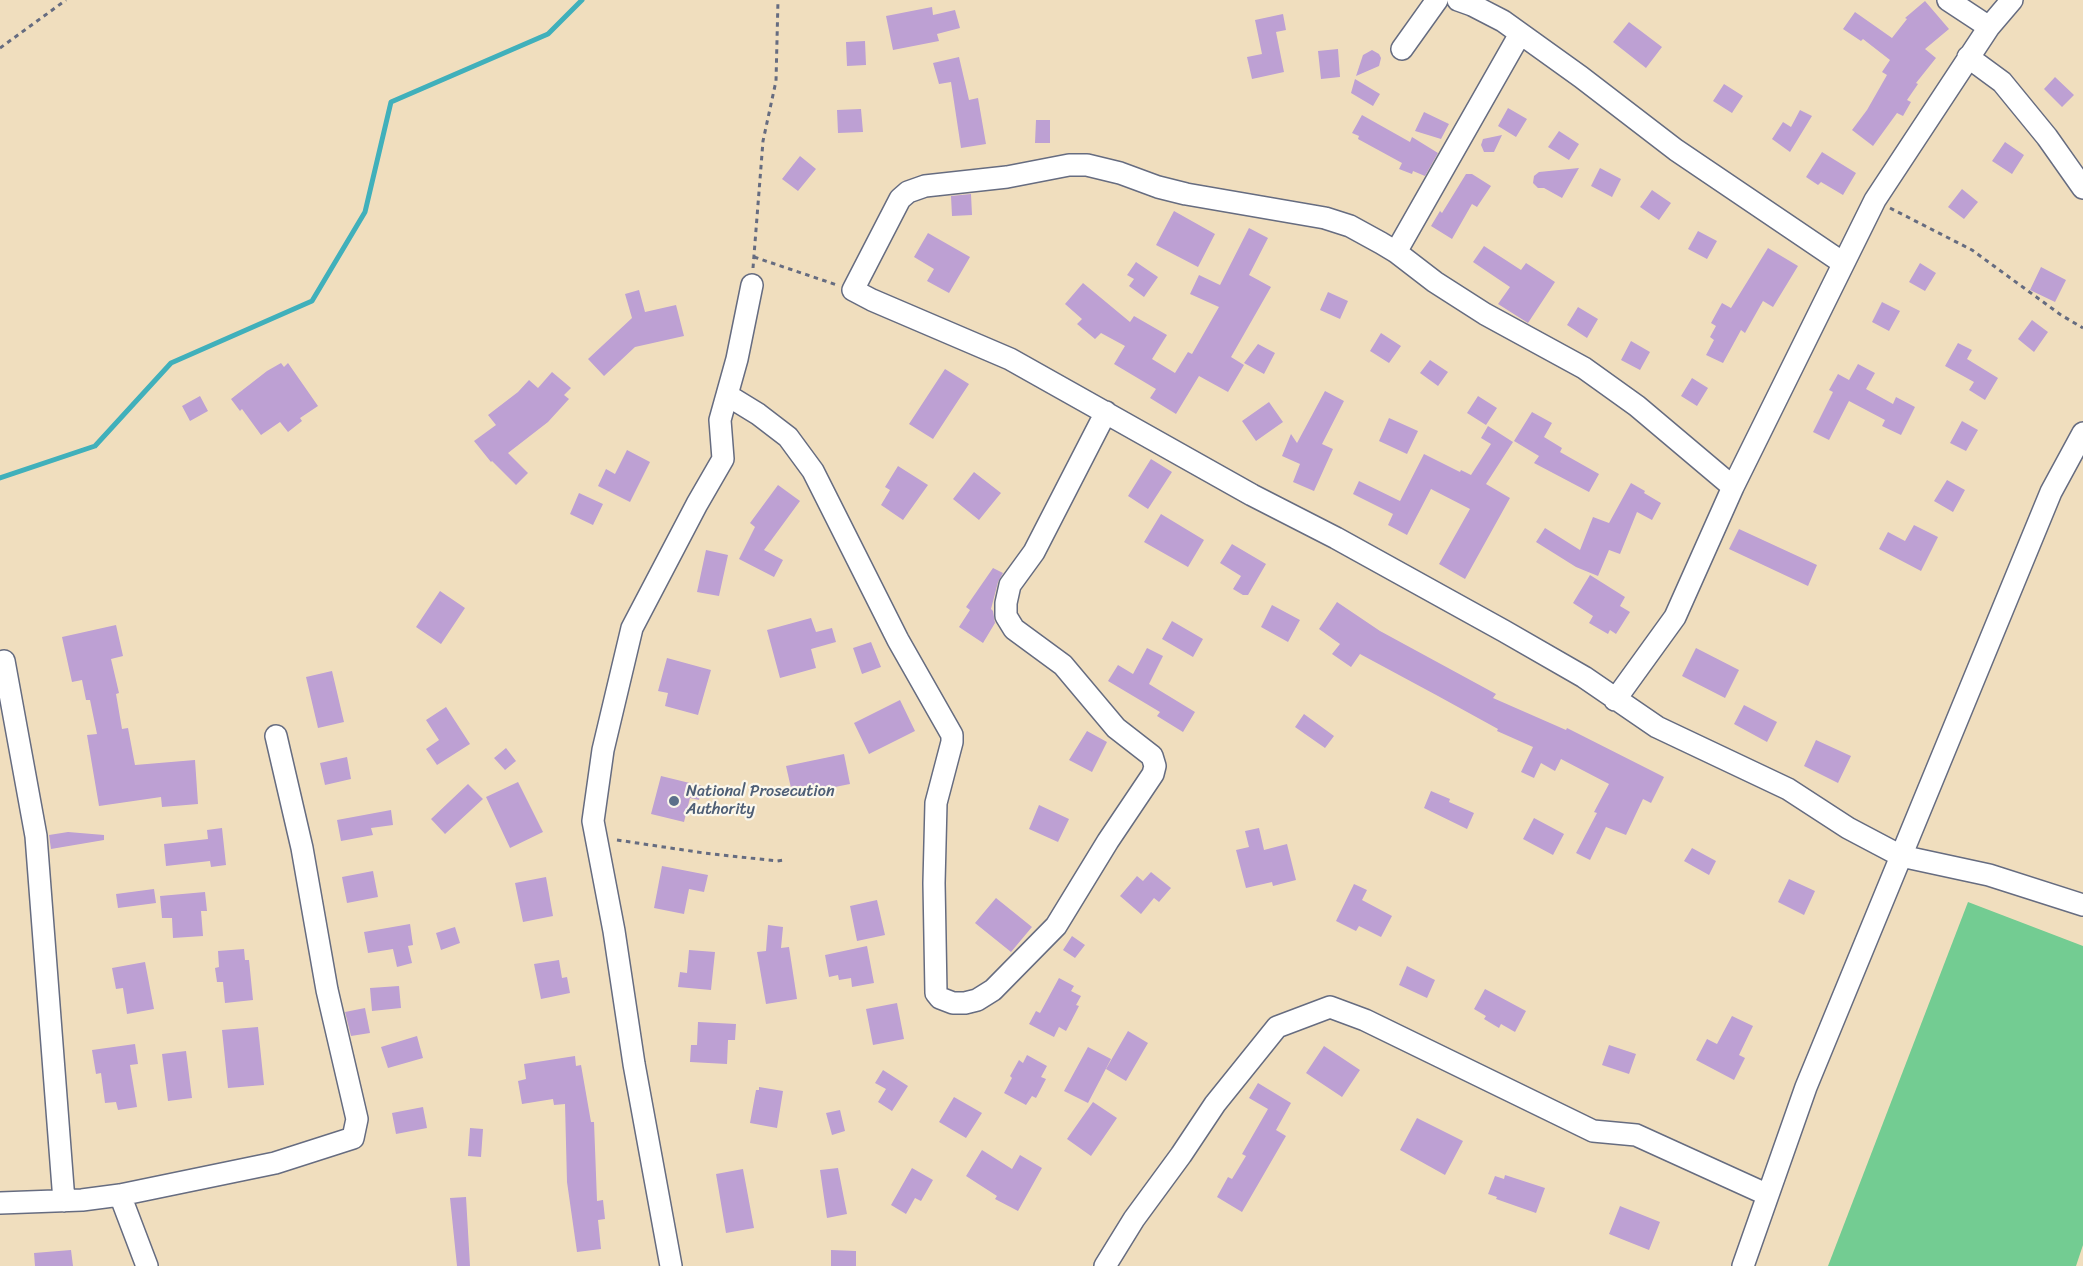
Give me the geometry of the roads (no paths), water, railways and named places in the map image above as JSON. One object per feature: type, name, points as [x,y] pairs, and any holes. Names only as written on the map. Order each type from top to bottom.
[{"type":"street","points":[[1402,49],[1437,0]]},
{"type":"street","points":[[1458,0],[1482,10],[1520,34],[1581,76],[1676,150],[1843,263]]},
{"type":"street","points":[[1948,0],[1989,27]]},
{"type":"street","points":[[1615,700],[1675,617],[1733,487],[1875,200],[1968,57],[2012,0]]},
{"type":"street","points":[[1396,252],[1520,34]]},
{"type":"street","points":[[1968,57],[2002,82],[2047,137],[2083,188]]},
{"type":"street","points":[[1733,487],[1637,406],[1584,368],[1485,314],[1435,282],[1396,252],[1350,226],[1324,218],[1158,188],[1120,173],[1087,165],[1069,165],[1007,177],[925,186],[908,192],[900,198],[853,290],[1010,359],[1252,495],[1336,538],[1504,631],[1584,677],[1657,727],[1788,789],[1848,828],[1901,856],[1989,875],[2083,904]]},
{"type":"street","points":[[671,1266],[593,820],[603,750],[632,627],[723,459],[720,420],[737,359],[752,285]]},
{"type":"street","points":[[727,395],[758,414],[788,437],[813,471],[898,640],[952,735],[936,803],[935,988],[940,998],[953,1003],[965,1004],[993,990],[1056,926],[1108,841],[1153,774],[1155,766],[1152,756],[1116,728],[1063,665],[1014,629],[1006,616],[1010,585],[1034,552],[1106,412]]},
{"type":"street","points":[[1743,1266],[1806,1087],[2051,492],[2083,433]]},
{"type":"street","points":[[4,661],[36,836],[64,1201]]},
{"type":"street","points":[[0,1203],[64,1201],[120,1195],[274,1163],[353,1138],[357,1119],[327,990],[302,848],[276,736]]},
{"type":"street","points":[[1105,1266],[1134,1219],[1215,1104],[1277,1027],[1330,1007],[1365,1020],[1593,1131],[1636,1135],[1768,1195]]},
{"type":"street","points":[[120,1195],[147,1266]]},
{"type":"waterway","points":[[0,478],[95,446],[171,363],[312,301],[365,212],[391,102],[548,34],[582,0]]},
{"type":"place","name":"National Prosecution Authority","points":[[674,801]]}]
